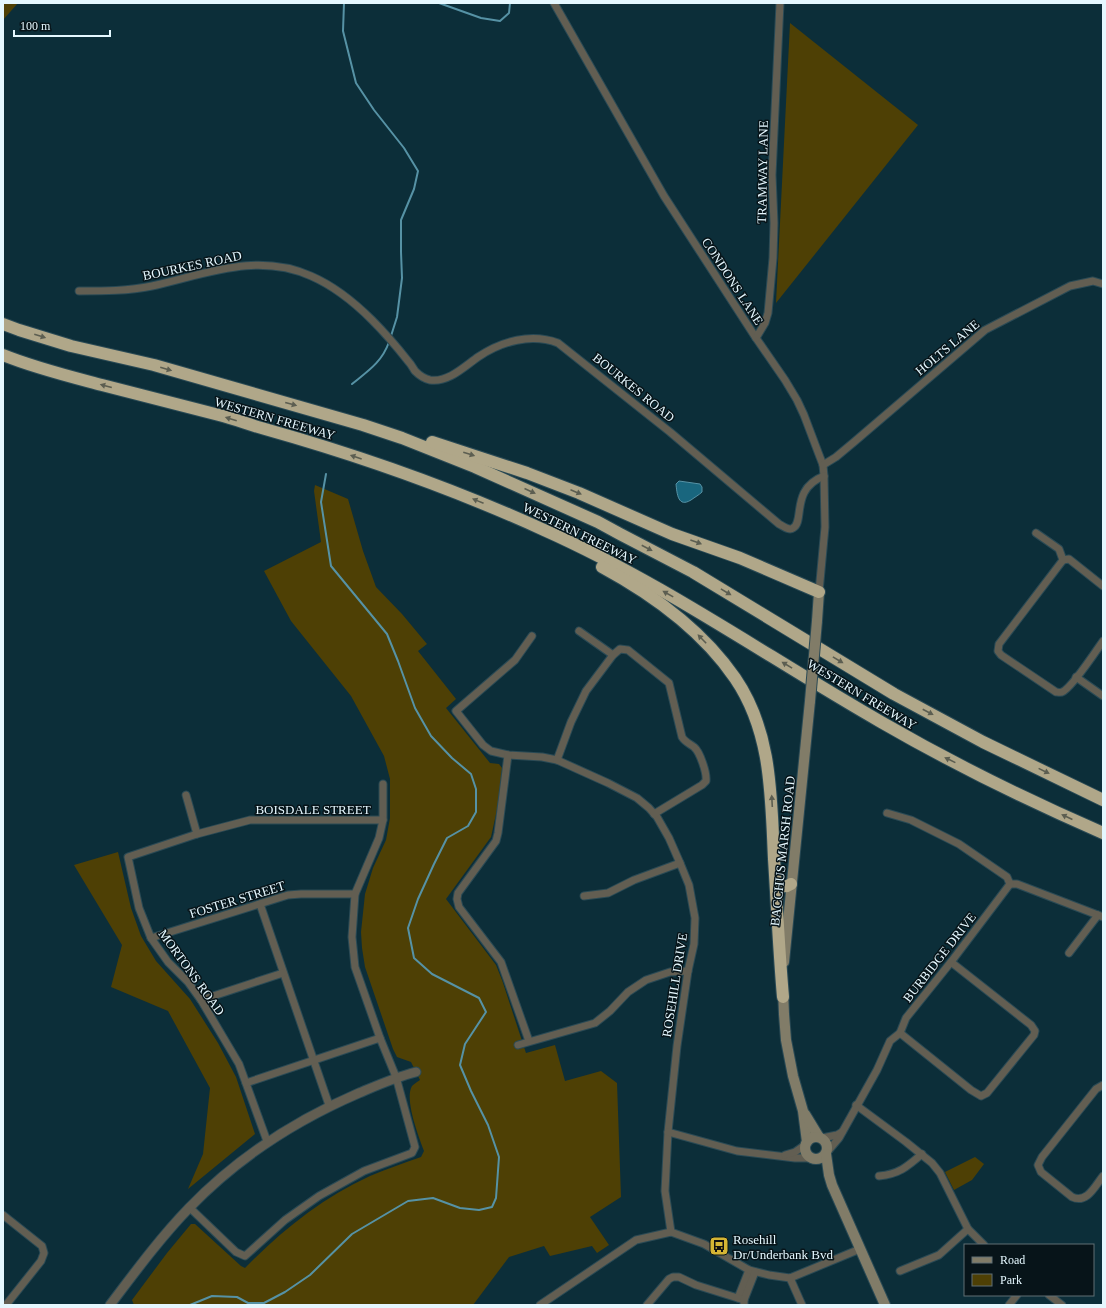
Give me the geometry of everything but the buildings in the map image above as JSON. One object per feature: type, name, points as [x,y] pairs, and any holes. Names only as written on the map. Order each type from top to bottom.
[{"type":"highway","name":"WESTERN FREEWAY","points":[[3,324],[71,346],[154,365],[363,425],[402,438],[475,467],[598,522],[693,572],[894,694],[983,742],[1103,800]]},
{"type":"highway","name":"WESTERN FREEWAY","points":[[3,356],[54,373],[219,415],[322,445],[405,473],[514,516],[583,548],[645,581],[714,620],[880,722],[944,757],[1008,789],[1103,833]]},
{"type":"highway","points":[[363,425],[422,439],[526,473],[672,534],[740,558],[819,592]]},
{"type":"highway","points":[[514,516],[555,542],[580,554],[614,574],[677,616],[714,652],[735,679],[751,707],[766,756],[771,794],[779,955],[783,997]]},
{"type":"highway","points":[[776,882],[782,887],[786,887],[791,884]]},
{"type":"main road","name":"BACCHUS MARSH ROAD","points":[[806,1143],[803,1111],[789,1058],[783,997],[784,965],[791,884],[810,701],[819,592]]},
{"type":"main road","name":"BACCHUS MARSH ROAD","points":[[803,1111],[821,1137]]},
{"type":"main road","points":[[832,1185],[806,1152],[806,1143],[812,1137],[821,1137],[827,1143],[829,1175],[832,1185],[885,1305]]},
{"type":"main road","points":[[812,1158],[820,1159],[827,1152]]},
{"type":"street","name":"CONDONS LANE","points":[[554,3],[664,196],[797,400],[813,435],[823,465],[824,476],[825,527],[819,592]]},
{"type":"street","name":"TRAMWAY LANE","points":[[756,338],[765,323],[768,313],[772,258],[774,223],[772,175],[780,3]]},
{"type":"street","name":"BOURKES ROAD","points":[[80,291],[130,290],[250,264],[282,267],[305,273],[327,284],[345,297],[363,312],[393,343],[415,371],[427,380],[432,381],[444,379],[495,347],[511,341],[536,338],[548,339],[558,343],[670,432],[779,524],[791,529],[798,524],[800,503],[805,489],[815,479],[824,476]]},
{"type":"street","name":"HOLTS LANE","points":[[823,465],[836,457],[985,330],[1070,286],[1093,281],[1103,284]]},
{"type":"street","points":[[1036,533],[1060,549],[1062,560],[999,644],[998,651],[1001,656],[1056,692],[1061,693],[1076,677],[1103,641]]},
{"type":"street","points":[[1062,560],[1069,560],[1103,586]]},
{"type":"street","points":[[579,631],[613,655]]},
{"type":"street","name":"ROSEHILL DRIVE","points":[[532,636],[515,660],[456,711],[482,745],[490,751],[508,756],[542,757],[557,760],[608,783],[631,795],[649,808],[669,838],[688,885],[695,918],[694,944],[688,971],[677,1046],[668,1132],[665,1191],[671,1232]]},
{"type":"street","points":[[557,760],[571,722],[586,691],[620,648],[628,650],[669,684],[682,737],[685,741],[696,748],[706,775],[706,781],[702,785],[654,814]]},
{"type":"street","points":[[1076,677],[1103,696]]},
{"type":"street","points":[[508,756],[496,841],[458,893],[457,899],[459,906],[500,962],[530,1042]]},
{"type":"street","points":[[189,1207],[236,1252],[246,1256],[285,1220],[319,1196],[364,1171],[412,1153],[415,1147],[396,1077],[380,1038],[355,967],[352,937],[355,894],[379,838],[383,820],[383,784]]},
{"type":"street","points":[[186,795],[196,834]]},
{"type":"street","points":[[887,813],[911,820],[959,844],[1007,877],[1010,884],[1017,884],[1101,916],[1069,953]]},
{"type":"street","name":"BOISDALE STREET","points":[[128,857],[196,834],[250,820],[383,820]]},
{"type":"street","name":"MORTONS ROAD","points":[[128,857],[139,908],[151,938],[168,962],[188,982],[201,1000],[239,1064],[267,1141]]},
{"type":"street","points":[[584,896],[608,893],[634,880],[680,863]]},
{"type":"street","name":"BURBIDGE DRIVE","points":[[827,1152],[842,1132],[877,1070],[890,1041],[900,1033],[906,1018],[951,962],[1010,884]]},
{"type":"street","name":"FOSTER STREET","points":[[151,938],[288,895],[355,894]]},
{"type":"street","points":[[260,904],[330,1105]]},
{"type":"street","points":[[900,1033],[971,1090],[981,1096],[986,1093],[1034,1036],[1035,1031],[1031,1025],[951,962]]},
{"type":"street","points":[[518,1045],[595,1023],[610,1011],[628,992],[646,980],[670,972],[688,971]]},
{"type":"street","points":[[201,1000],[283,973]]},
{"type":"street","points":[[246,1083],[380,1038]]},
{"type":"street","points":[[110,1305],[156,1245],[189,1207],[227,1172],[267,1141],[330,1105],[396,1077],[416,1072]]},
{"type":"street","points":[[1103,1085],[1096,1089],[1042,1157],[1038,1165],[1041,1172],[1072,1197],[1080,1200],[1087,1196],[1103,1176]]},
{"type":"street","points":[[856,1105],[922,1154],[940,1172],[968,1229],[983,1244]]},
{"type":"street","points":[[668,1132],[737,1151],[783,1155],[795,1158],[812,1158]]},
{"type":"street","points":[[821,1137],[837,1135],[842,1132]]},
{"type":"street","points":[[783,1155],[795,1152],[806,1143]]},
{"type":"street","points":[[879,1176],[892,1175],[900,1172],[922,1154]]},
{"type":"street","points":[[3,1215],[42,1246],[44,1253],[41,1261],[6,1305]]},
{"type":"street","points":[[900,1271],[939,1255],[968,1229]]},
{"type":"street","points":[[540,1305],[636,1240],[671,1232],[704,1244],[752,1271],[790,1278],[860,1249]]},
{"type":"street","points":[[647,1305],[669,1279],[673,1277],[679,1277],[696,1285],[742,1301],[752,1271]]},
{"type":"street","points":[[790,1278],[802,1305]]},
{"type":"street","points":[[1009,1305],[1016,1296]]},
{"type":"street","points":[[1050,1296],[1062,1305]]},
{"type":"green space","points":[[3,3],[18,3],[3,20]]},
{"type":"green space","points":[[790,23],[918,125],[776,303]]},
{"type":"green space","points":[[315,485],[348,499],[363,551],[376,587],[402,614],[427,644],[418,651],[456,699],[446,708],[490,763],[499,764],[502,768],[500,796],[491,837],[446,899],[496,965],[526,1053],[555,1045],[565,1081],[601,1071],[617,1083],[621,1197],[590,1217],[609,1245],[597,1253],[592,1246],[550,1256],[544,1246],[509,1257],[473,1305],[134,1305],[132,1300],[191,1224],[195,1224],[245,1268],[288,1228],[335,1194],[370,1176],[421,1157],[424,1151],[413,1118],[410,1100],[412,1086],[420,1080],[411,1062],[397,1057],[393,1049],[365,967],[362,948],[361,932],[365,894],[373,868],[386,840],[390,818],[390,779],[384,756],[351,696],[291,621],[264,571],[321,542],[314,491]]},
{"type":"green space","points":[[118,852],[131,908],[141,936],[156,961],[190,999],[218,1043],[236,1077],[255,1134],[188,1189],[203,1154],[210,1088],[168,1011],[111,987],[122,945],[74,865]]},
{"type":"green space","points":[[975,1157],[984,1164],[972,1180],[954,1190],[945,1172]]},
{"type":"water","points":[[679,481],[700,484],[702,487],[702,492],[691,500],[683,502],[678,496],[676,484]]},
{"type":"waterway","points":[[344,3],[343,31],[356,83],[374,110],[404,148],[418,171],[414,189],[401,220],[402,278],[397,317],[391,336]]},
{"type":"waterway","points":[[439,3],[481,18],[500,21],[509,13],[510,3]]},
{"type":"waterway","points":[[352,384],[378,361],[383,355],[389,342]]},
{"type":"waterway","points":[[190,1305],[212,1296],[237,1297],[248,1303],[264,1303],[285,1292],[310,1275],[352,1234],[408,1201],[433,1198],[460,1208],[479,1210],[492,1207],[496,1198],[499,1157],[488,1125],[460,1065],[465,1044],[486,1012],[479,998],[432,974],[414,958],[408,928],[418,899],[447,838],[468,826],[476,812],[476,789],[471,774],[452,758],[431,736],[415,708],[387,634],[331,566],[321,502],[326,474]]},
{"type":"place","name":"Rosehill Dr/Underbank Bvd","points":[[719,1246]]}]
